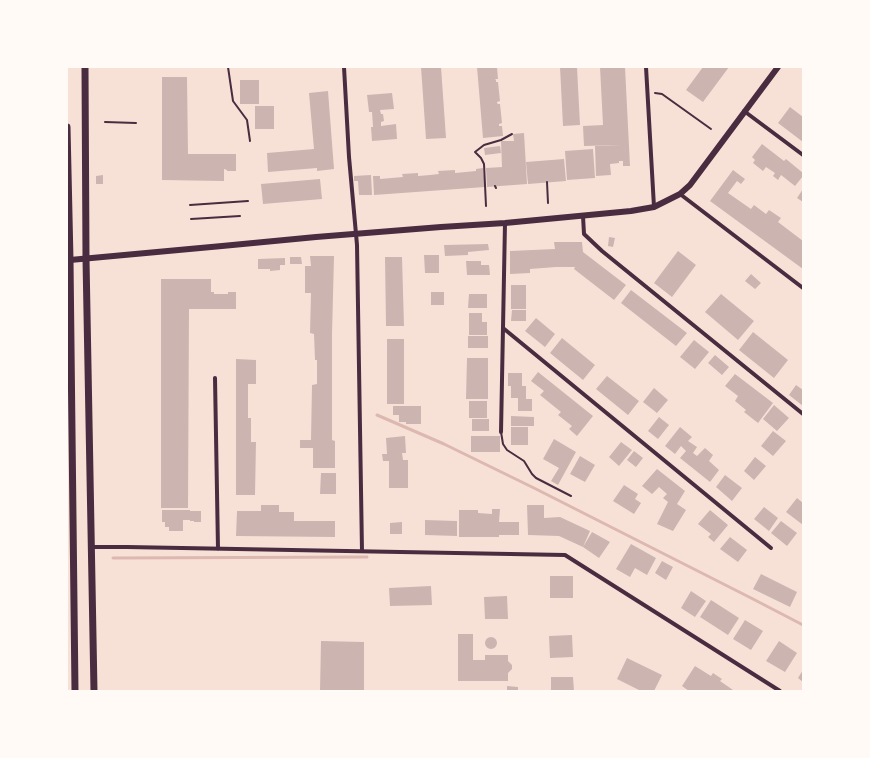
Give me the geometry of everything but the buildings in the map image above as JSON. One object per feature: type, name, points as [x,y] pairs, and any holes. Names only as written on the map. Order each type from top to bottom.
[{"type":"main road","points":[[85,67],[86,259],[94,691]]},
{"type":"main road","points":[[70,260],[356,233],[505,223],[631,212],[654,207],[680,194],[690,185],[778,67]]},
{"type":"main road","points":[[67,127],[75,691]]},
{"type":"street","points":[[344,67],[348,157],[356,233],[362,551]]},
{"type":"street","points":[[646,67],[654,207]]},
{"type":"street","points":[[744,112],[803,155]]},
{"type":"street","points":[[680,194],[803,288]]},
{"type":"street","points":[[583,216],[584,234],[602,251],[803,414]]},
{"type":"street","points":[[502,432],[505,223]]},
{"type":"street","points":[[503,328],[771,548]]},
{"type":"street","points":[[215,378],[218,549]]},
{"type":"street","points":[[92,547],[565,555],[780,691]]},
{"type":"lane","points":[[502,432],[503,444],[507,450],[524,461],[536,478],[570,496]]},
{"type":"path","points":[[228,67],[233,101],[247,120],[250,142]]},
{"type":"path","points":[[655,93],[662,94],[711,129]]},
{"type":"path","points":[[106,122],[136,123]]},
{"type":"path","points":[[486,206],[484,164],[475,152],[484,145],[501,140],[512,134]]},
{"type":"path","points":[[547,182],[548,203]]},
{"type":"path","points":[[190,204],[248,201]]},
{"type":"path","points":[[191,219],[240,216]]},
{"type":"waterway","points":[[377,415],[444,444],[536,489],[803,625]]},
{"type":"waterway","points":[[113,558],[367,557]]}]
